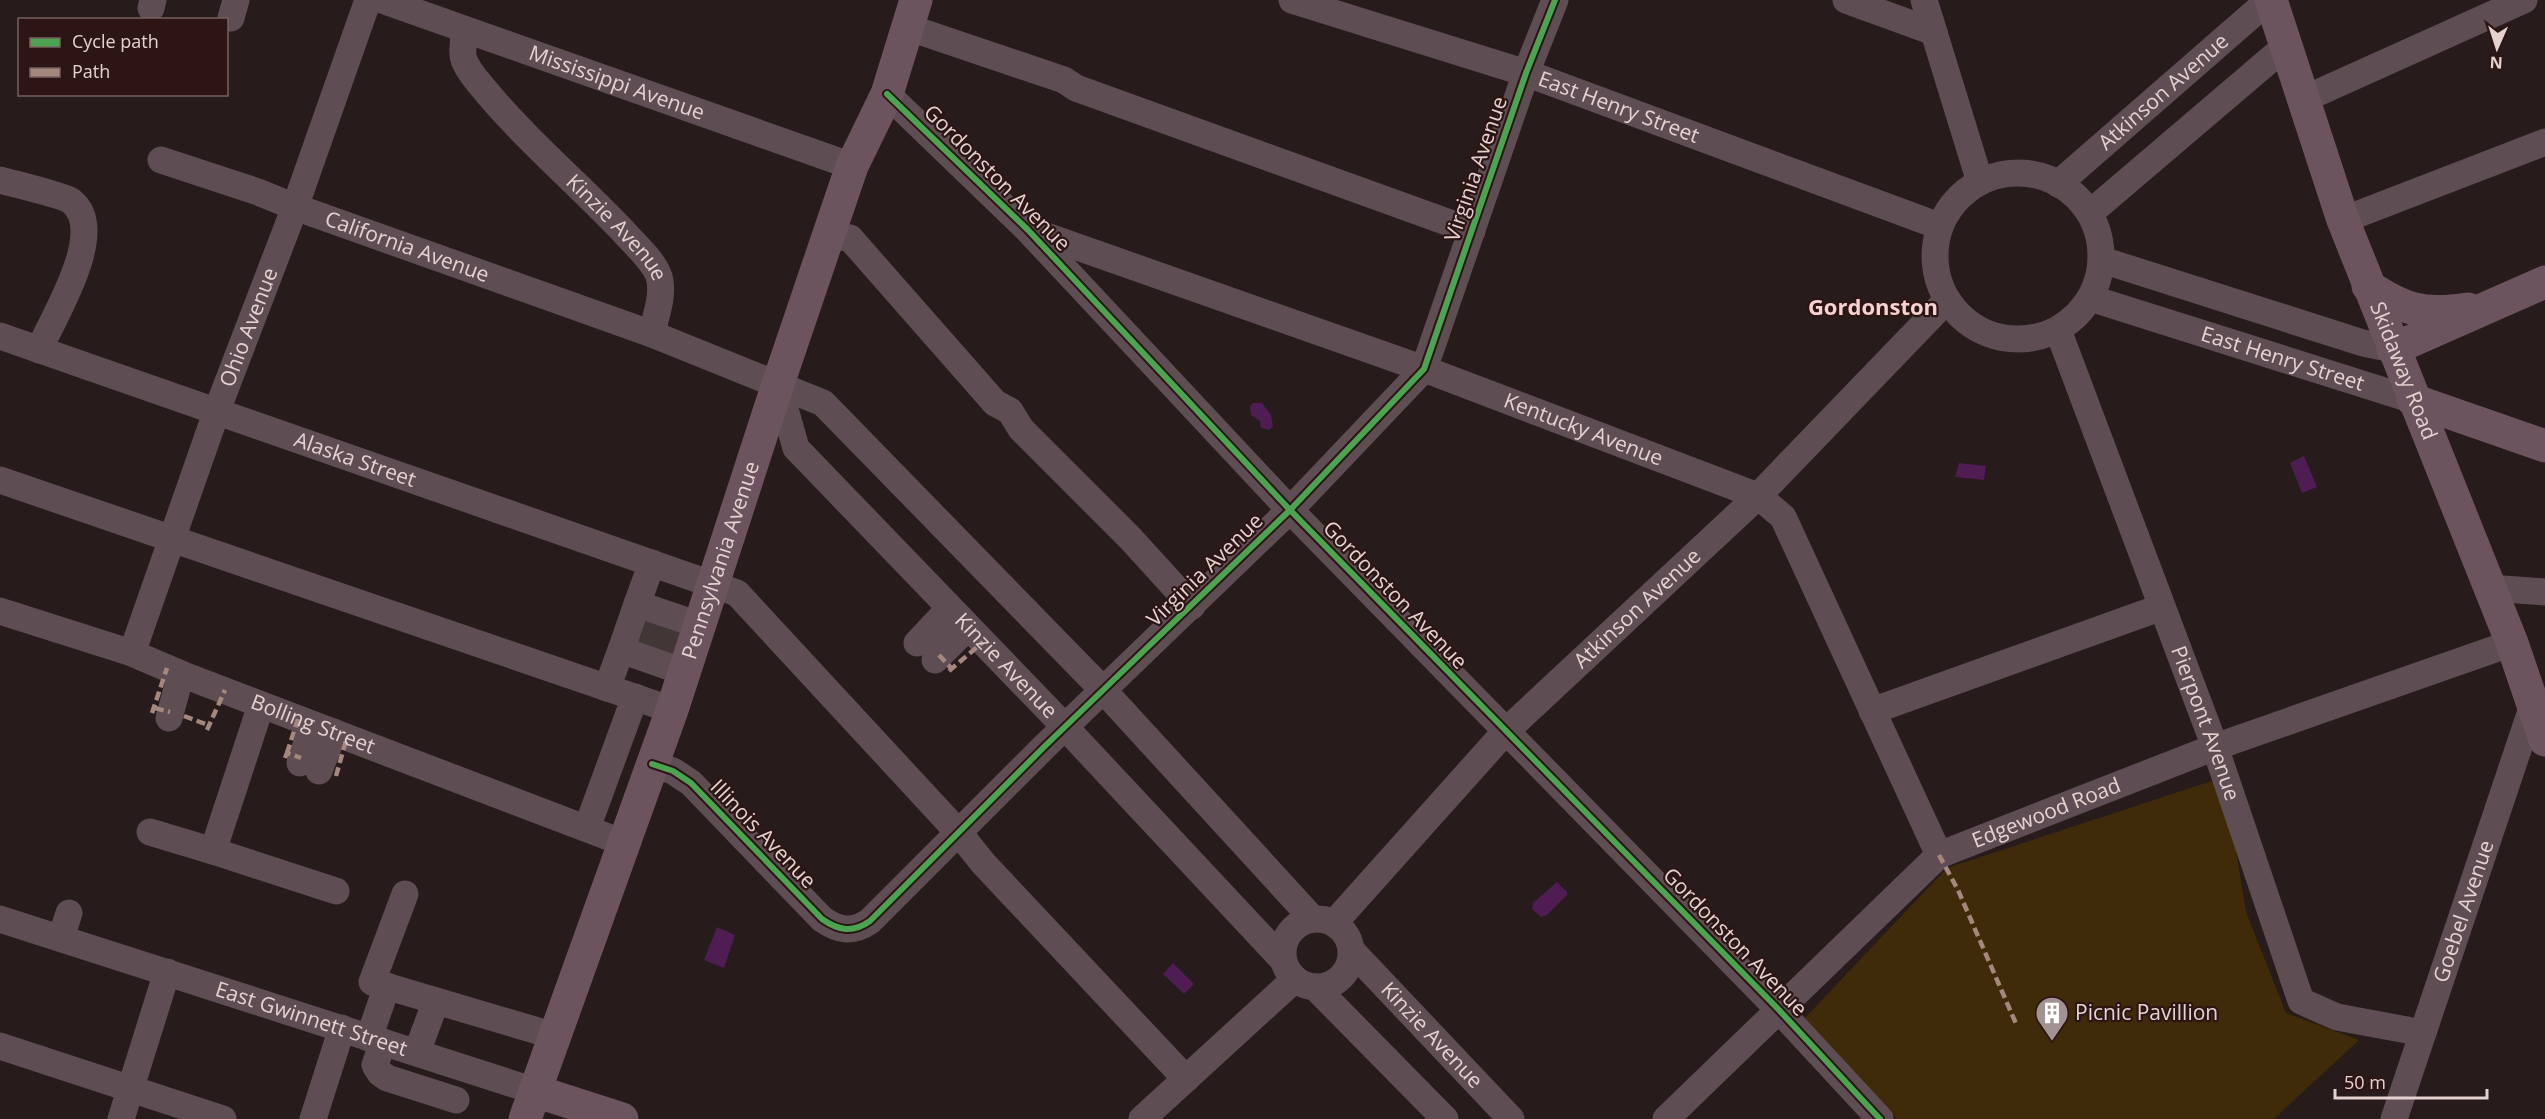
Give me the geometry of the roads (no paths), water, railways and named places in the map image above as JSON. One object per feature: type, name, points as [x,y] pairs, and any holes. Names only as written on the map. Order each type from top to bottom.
[{"type":"main road","name":"Skidaway Road","points":[[2270,0],[2287,45],[2302,100],[2343,220],[2512,643],[2545,740]]},
{"type":"main road","name":"Pennsylvania Avenue","points":[[530,1105],[672,710],[652,656],[665,616],[712,584],[852,166],[886,94],[911,14]]},
{"type":"main road","points":[[2393,349],[2545,282]]},
{"type":"main road","points":[[2368,286],[2398,306],[2432,313],[2492,304]]},
{"type":"main road","name":"East Henry Street","points":[[2413,400],[2545,446]]},
{"type":"main road","name":"East Gwinnett Street","points":[[530,1105],[622,1119]]},
{"type":"street","name":"Ohio Avenue","points":[[132,653],[216,413],[295,207],[368,0]]},
{"type":"street","name":"Mississippi Avenue","points":[[382,0],[461,30],[852,166]]},
{"type":"street","name":"East Henry Street","points":[[1292,0],[1526,73],[1939,226]]},
{"type":"street","name":"Virginia Avenue","points":[[848,930],[860,928],[870,921],[1290,510],[1424,369],[1526,73],[1555,0]]},
{"type":"street","points":[[1846,0],[1934,32]]},
{"type":"street","points":[[1924,0],[1980,182]]},
{"type":"street","name":"Atkinson Avenue","points":[[2058,184],[2270,0]]},
{"type":"street","points":[[2302,100],[2524,0]]},
{"type":"street","points":[[911,14],[1064,80],[1076,88],[1472,231]]},
{"type":"street","name":"Kinzie Avenue","points":[[461,30],[465,36],[464,59],[478,81],[510,118],[647,258],[660,279],[660,309],[654,320],[652,334]]},
{"type":"street","name":"Atkinson Avenue","points":[[2090,213],[2287,45]]},
{"type":"street","name":"Gordonston Avenue","points":[[886,94],[1028,230],[1290,510],[1779,1010],[1880,1119]]},
{"type":"street","points":[[2343,220],[2545,142]]},
{"type":"street","name":"California Avenue","points":[[161,160],[258,192],[652,334]]},
{"type":"street","points":[[2003,174],[2029,174],[2058,184],[2074,194],[2090,213],[2099,236],[2102,260],[2097,285],[2073,319],[2058,330],[2034,338],[2009,339],[1984,333],[1963,320],[1947,301],[1936,277],[1934,251],[1939,226],[1949,208],[1963,193],[1980,182],[2003,174]]},
{"type":"street","points":[[0,180],[71,201],[85,219],[85,235],[74,278],[39,350]]},
{"type":"street","name":"Kentucky Avenue","points":[[1028,230],[1424,369],[1758,496],[1783,517],[1939,855]]},
{"type":"street","points":[[829,236],[850,238],[995,403],[1010,411],[1021,429],[1130,538],[1191,606]]},
{"type":"street","points":[[2102,260],[2363,343],[2393,349]]},
{"type":"street","name":"East Henry Street","points":[[2090,298],[2413,400]]},
{"type":"street","name":"Atkinson Avenue","points":[[1298,975],[1282,949],[1292,928],[1301,921],[1323,920],[1505,732],[1758,496],[1947,301]]},
{"type":"street","name":"Pierpont Avenue","points":[[2058,330],[2215,747],[2301,1001],[2337,1017],[2423,1033]]},
{"type":"street","points":[[652,334],[823,403],[1323,920],[1350,939],[1351,962],[1346,973],[1338,981],[1298,975],[1142,1119]]},
{"type":"street","name":"Alaska Street","points":[[0,336],[737,593],[959,833],[983,863],[1186,1079]]},
{"type":"street","name":"Kinzie Avenue","points":[[778,384],[796,448],[1066,728],[1298,975],[1445,1119]]},
{"type":"street","points":[[0,480],[672,710]]},
{"type":"street","points":[[607,688],[652,656],[665,616],[652,563]]},
{"type":"street","points":[[2490,588],[2545,592]]},
{"type":"street","points":[[1872,711],[2162,607]]},
{"type":"street","name":"Bolling Street","points":[[0,611],[132,653],[323,729],[624,843]]},
{"type":"street","points":[[926,651],[959,617]]},
{"type":"street","name":"Edgewood Road","points":[[1666,1119],[1939,855],[2215,747],[2512,643]]},
{"type":"street","points":[[176,719],[189,677]]},
{"type":"street","points":[[587,828],[635,697]]},
{"type":"street","points":[[213,851],[261,705]]},
{"type":"street","name":"Goebel Avenue","points":[[2394,1119],[2534,705]]},
{"type":"street","points":[[310,767],[323,729]]},
{"type":"street","name":"Illinois Avenue","points":[[652,764],[673,771],[691,783],[822,919],[833,927],[848,930]]},
{"type":"street","points":[[150,832],[336,891]]},
{"type":"street","points":[[405,894],[372,982],[555,1036]]},
{"type":"street","name":"East Gwinnett Street","points":[[0,919],[65,926],[167,972],[466,1068],[530,1105]]},
{"type":"street","name":"Kinzie Avenue","points":[[1352,951],[1511,1119]]},
{"type":"street","points":[[121,1119],[167,972]]},
{"type":"street","points":[[387,986],[376,1040],[375,1065],[380,1073],[452,1109],[466,1068]]},
{"type":"street","points":[[417,1052],[436,1001]]},
{"type":"street","points":[[313,1119],[342,1028]]},
{"type":"street","points":[[0,1046],[223,1119]]},
{"type":"tunnel","points":[[644,645],[653,617]]},
{"type":"tunnel","points":[[663,652],[672,625]]},
{"type":"place","name":"Picnic Pavillion","points":[[2052,1042]]},
{"type":"district","name":"Gordonston","points":[[1873,307]]}]
